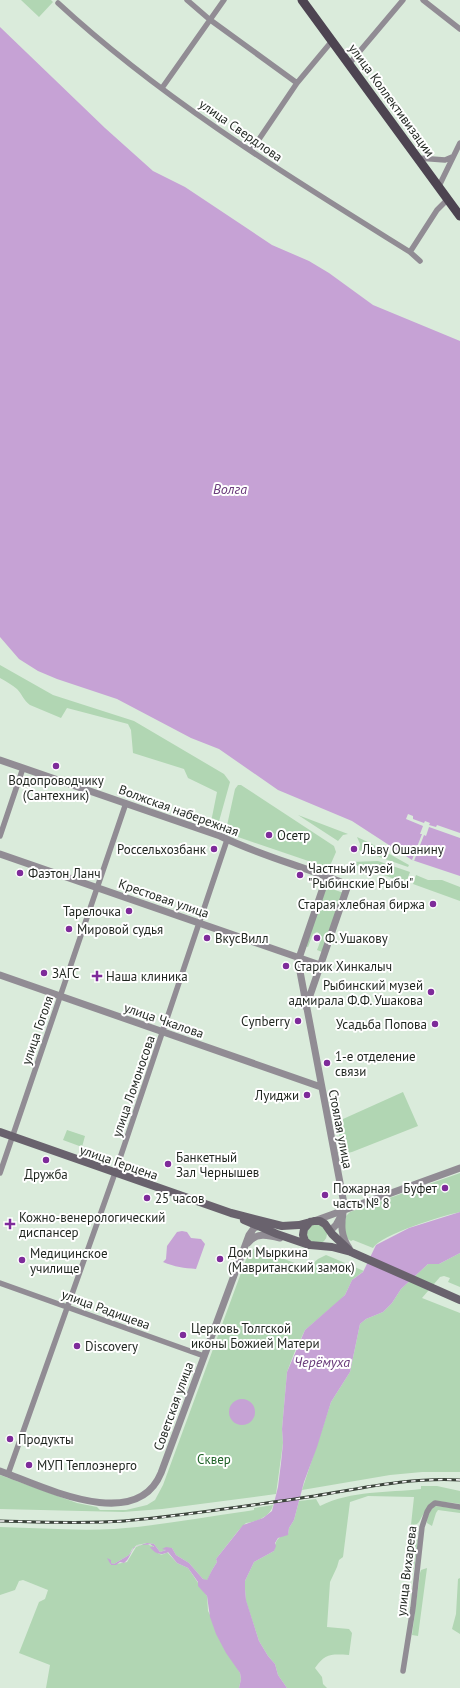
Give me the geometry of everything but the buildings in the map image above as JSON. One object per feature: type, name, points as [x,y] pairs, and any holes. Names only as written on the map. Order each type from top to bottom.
[{"type":"main road","name":"улица Коллективизации","points":[[302,0],[460,216]]},
{"type":"main road","name":"улица Герцена","points":[[0,1132],[231,1213],[267,1223],[291,1226],[312,1221]]},
{"type":"main road","name":"улица Герцена","points":[[231,1213],[257,1226],[316,1247],[332,1247],[351,1252],[460,1300]]},
{"type":"main road","points":[[330,1231],[327,1242],[316,1247],[307,1244],[303,1235],[304,1229],[312,1221],[323,1222],[351,1252]]},
{"type":"street","points":[[187,0],[209,19],[297,83]]},
{"type":"street","points":[[162,88],[209,19],[224,0]]},
{"type":"street","points":[[349,64],[403,0]]},
{"type":"street","points":[[423,0],[460,29]]},
{"type":"street","name":"улица Свердлова","points":[[58,3],[162,88],[251,151],[322,198],[410,252],[420,261]]},
{"type":"street","points":[[251,151],[297,83],[332,41]]},
{"type":"street","points":[[438,186],[460,143]]},
{"type":"street","points":[[418,158],[445,160],[453,157]]},
{"type":"street","points":[[410,252],[437,210],[448,199]]},
{"type":"street","name":"Волжская набережная","points":[[0,760],[126,803],[327,876],[348,886]]},
{"type":"street","points":[[0,836],[23,768]]},
{"type":"street","name":"улица Гоголя","points":[[0,1173],[126,803]]},
{"type":"street","name":"улица Ломоносова","points":[[8,1474],[115,1173],[227,840]]},
{"type":"street","name":"Крестовая улица","points":[[0,854],[96,888],[200,920],[320,965]]},
{"type":"street","name":"Стоялая улица","points":[[327,876],[298,957],[344,1211],[341,1226],[342,1233],[351,1252]]},
{"type":"street","name":"Стоялая улица","points":[[306,1007],[348,886]]},
{"type":"street","name":"улица Чкалова","points":[[0,975],[321,1087]]},
{"type":"street","points":[[312,1221],[344,1211],[460,1168]]},
{"type":"street","points":[[330,1231],[336,1225],[344,1211]]},
{"type":"street","name":"Советская улица","points":[[244,1220],[246,1229],[245,1246]]},
{"type":"street","points":[[257,1226],[267,1223]]},
{"type":"street","name":"Советская улица","points":[[8,1474],[86,1502],[107,1503],[137,1498],[151,1490],[157,1482],[250,1233],[257,1226]]},
{"type":"street","points":[[245,1246],[253,1237],[263,1235],[316,1247]]},
{"type":"street","name":"улица Радищева","points":[[0,1283],[204,1356]]},
{"type":"street","points":[[0,1471],[8,1474]]},
{"type":"street","name":"улица Вихарева","points":[[403,1671],[413,1608],[422,1527],[426,1512],[435,1504],[460,1506]]},
{"type":"green space","points":[[21,0],[51,0],[53,2],[39,17]]},
{"type":"green space","points":[[0,665],[53,695],[134,721],[224,774],[230,782],[218,825],[211,822],[217,792],[188,778],[184,769],[133,753],[131,730],[128,724],[67,708],[61,718],[30,705],[26,702],[17,689],[0,678]]},
{"type":"green space","points":[[238,785],[241,785],[334,846],[336,852],[329,868],[238,837],[226,830],[235,789]]},
{"type":"green space","points":[[298,815],[348,834],[343,835],[338,841]]},
{"type":"green space","points":[[357,837],[409,865],[408,867],[359,850],[360,844]]},
{"type":"green space","points":[[378,861],[410,872],[406,883],[355,865],[352,867],[349,874],[346,872],[350,862]]},
{"type":"green space","points":[[416,875],[428,880],[442,880],[460,887],[460,901],[413,884]]},
{"type":"green space","points":[[326,887],[344,893],[322,952],[317,950],[322,937],[317,932],[313,934],[308,947],[305,946]]},
{"type":"green space","points":[[403,1092],[418,1126],[352,1152],[343,1154],[337,1124],[343,1122],[343,1119]]},
{"type":"green space","points":[[67,1130],[85,1136],[82,1147],[63,1140]]},
{"type":"green space","points":[[460,1173],[460,1212],[427,1221],[400,1232],[388,1237],[373,1248],[353,1240],[351,1241],[346,1236],[344,1230],[346,1216],[350,1212]]},
{"type":"green space","points":[[317,1224],[324,1227],[327,1234],[324,1241],[317,1244],[310,1241],[307,1234],[310,1227]]},
{"type":"green space","name":"Сквер","points":[[255,1248],[308,1268],[318,1259],[326,1255],[364,1271],[352,1280],[345,1295],[339,1301],[305,1330],[295,1351],[287,1372],[282,1429],[283,1443],[276,1494],[162,1509],[123,1512],[0,1509],[0,1475],[77,1503],[97,1507],[100,1510],[126,1510],[147,1505],[155,1500],[163,1485],[248,1254]]},
{"type":"green space","points":[[460,1253],[460,1287],[448,1282],[450,1278],[444,1276],[440,1277],[422,1298],[460,1313],[460,1472],[422,1472],[390,1475],[302,1490],[331,1402],[350,1372],[360,1324],[366,1319],[383,1312],[392,1303],[401,1289],[428,1264],[439,1264]]},
{"type":"green space","points":[[421,1486],[437,1486],[460,1491],[460,1504],[444,1502],[435,1503],[427,1509],[417,1524],[411,1525],[414,1497],[368,1496],[350,1502],[343,1557],[339,1560],[330,1582],[327,1627],[349,1629],[352,1633],[349,1655],[338,1654],[326,1657],[315,1668],[322,1677],[323,1684],[327,1688],[287,1688],[278,1675],[275,1664],[259,1641],[246,1601],[245,1581],[254,1562],[274,1551],[275,1544],[278,1540],[282,1536],[288,1534],[289,1528],[294,1520],[299,1501],[316,1499],[320,1506],[344,1497],[370,1493],[421,1489]]},
{"type":"green space","points":[[273,1505],[272,1509],[263,1518],[246,1523],[238,1531],[216,1559],[217,1562],[207,1581],[203,1579],[189,1563],[176,1555],[172,1548],[165,1549],[166,1550],[160,1552],[154,1544],[147,1543],[137,1545],[132,1549],[129,1555],[114,1564],[110,1563],[111,1565],[127,1562],[136,1547],[144,1544],[153,1546],[153,1548],[151,1547],[160,1554],[165,1554],[167,1552],[177,1563],[188,1568],[207,1596],[208,1611],[240,1673],[241,1679],[239,1688],[46,1688],[50,1665],[19,1653],[39,1602],[45,1599],[48,1590],[23,1580],[19,1581],[15,1590],[0,1595],[0,1527],[71,1530],[131,1528],[248,1511],[254,1510],[254,1508]]},
{"type":"green space","points":[[435,1506],[460,1509],[460,1513],[438,1510],[432,1526],[427,1523],[427,1520],[429,1513]]},
{"type":"green space","points":[[412,1534],[418,1540],[414,1569],[408,1568]]},
{"type":"green space","points":[[427,1568],[418,1636],[412,1635],[420,1573],[421,1570]]},
{"type":"green space","points":[[460,1578],[460,1634],[452,1629],[456,1614],[458,1579]]},
{"type":"water","name":"Волга","points":[[0,27],[105,128],[153,171],[185,187],[272,245],[309,261],[329,273],[373,305],[460,341],[460,876],[412,860],[352,821],[278,790],[219,749],[191,738],[117,699],[38,671],[19,659],[0,637]]},
{"type":"water","name":"Черёмуха","points":[[460,1212],[460,1253],[439,1264],[428,1264],[401,1289],[392,1303],[383,1312],[366,1319],[360,1324],[350,1372],[331,1402],[304,1482],[294,1520],[289,1528],[288,1535],[278,1538],[275,1543],[276,1546],[274,1551],[254,1562],[245,1581],[246,1600],[259,1641],[275,1664],[278,1675],[287,1688],[239,1688],[241,1679],[240,1673],[226,1653],[216,1634],[210,1617],[207,1596],[198,1586],[198,1582],[188,1568],[177,1563],[168,1552],[158,1554],[150,1547],[154,1547],[150,1544],[141,1545],[147,1543],[154,1544],[160,1552],[166,1550],[162,1549],[166,1547],[172,1548],[176,1555],[189,1563],[203,1579],[207,1580],[217,1562],[216,1559],[243,1525],[263,1518],[272,1511],[278,1487],[281,1463],[283,1443],[282,1429],[287,1372],[305,1330],[345,1295],[352,1280],[363,1272],[376,1245],[409,1228]]},
{"type":"water","points":[[177,1232],[187,1232],[191,1238],[201,1239],[205,1244],[196,1269],[180,1267],[163,1262],[166,1259],[167,1246]]},
{"type":"water","points":[[242,1399],[251,1403],[255,1412],[251,1421],[242,1425],[233,1421],[229,1412],[233,1403]]},
{"type":"water","points":[[136,1546],[128,1560],[124,1563],[120,1562],[116,1565],[111,1565],[107,1558],[114,1564],[129,1555],[134,1547]]},
{"type":"pier","points":[[408,814],[413,816],[413,819],[424,823],[425,821],[430,823],[429,825],[436,827],[437,825],[460,833],[460,838],[429,827],[426,836],[424,835],[414,861],[412,860],[422,834],[420,834],[423,826],[406,819]]},
{"type":"railway","points":[[0,1521],[78,1523],[124,1521],[167,1517],[316,1496],[377,1485],[418,1481],[460,1480]]},
{"type":"place","name":"Водопроводчику (Сантехник)","points":[[56,766]]},
{"type":"place","name":"Осетр","points":[[269,835]]},
{"type":"place","name":"Россельхозбанк","points":[[214,849]]},
{"type":"place","name":"Льву Ошанину","points":[[354,849]]},
{"type":"place","name":"Фаэтон Ланч","points":[[20,873]]},
{"type":"place","name":"Частный музей \"Рыбинские Рыбы\"","points":[[300,875]]},
{"type":"place","name":"Старая хлебная биржа","points":[[433,904]]},
{"type":"place","name":"Тарелочка","points":[[129,911]]},
{"type":"place","name":"Мировой судья","points":[[69,929]]},
{"type":"place","name":"ВкусВилл","points":[[207,938]]},
{"type":"place","name":"Ф. Ушакову","points":[[317,938]]},
{"type":"place","name":"Старик Хинкалыч","points":[[286,966]]},
{"type":"place","name":"ЗАГС","points":[[44,973]]},
{"type":"place","name":"Наша клиника","points":[[97,976]]},
{"type":"place","name":"Рыбинский музей адмирала Ф.Ф. Ушакова","points":[[431,992]]},
{"type":"place","name":"Супberry","points":[[298,1021]]},
{"type":"place","name":"Усадьба Попова","points":[[435,1024]]},
{"type":"place","name":"1-е отделение связи","points":[[327,1063]]},
{"type":"place","name":"Луиджи","points":[[307,1095]]},
{"type":"place","name":"Дружба","points":[[46,1160]]},
{"type":"place","name":"Банкетный Зал Чернышев","points":[[168,1164]]},
{"type":"place","name":"Буфет","points":[[445,1188]]},
{"type":"place","name":"Пожарная часть № 8","points":[[325,1195]]},
{"type":"place","name":"25 часов","points":[[147,1198]]},
{"type":"place","name":"Кожно-венерологический диспансер","points":[[10,1224]]},
{"type":"place","name":"Дом Мыркина (Мавританский замок)","points":[[220,1259]]},
{"type":"place","name":"Медицинское училище","points":[[22,1260]]},
{"type":"place","name":"Церковь Толгской иконы Божией Матери","points":[[183,1335]]},
{"type":"place","name":"Discovery","points":[[77,1346]]},
{"type":"place","name":"Продукты","points":[[10,1439]]},
{"type":"place","name":"МУП Теплоэнерго","points":[[29,1465]]}]
